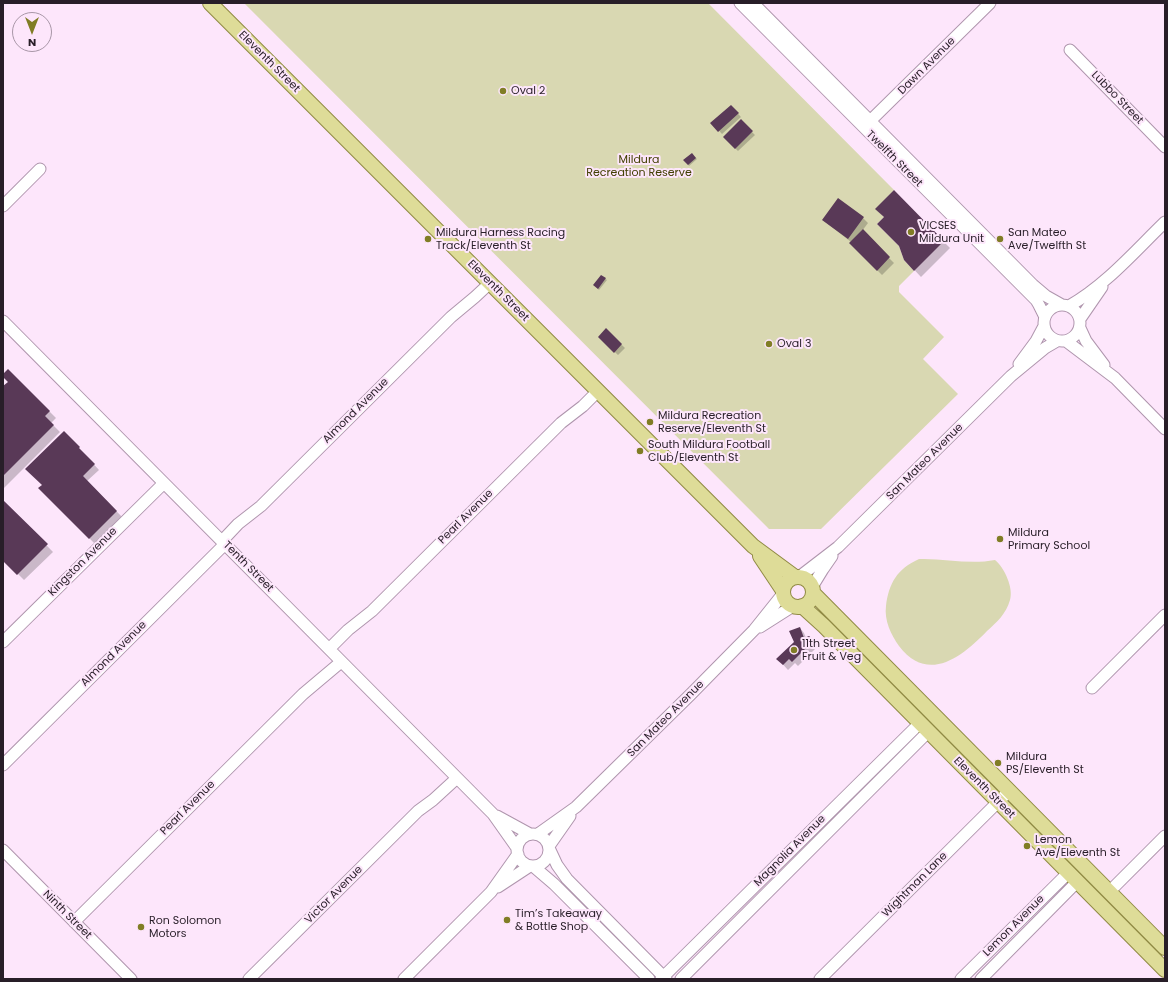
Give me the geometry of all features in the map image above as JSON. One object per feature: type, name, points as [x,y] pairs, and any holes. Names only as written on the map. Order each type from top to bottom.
[{"type":"main road","name":"Eleventh Street","points":[[210,3],[752,546],[797,577]]},
{"type":"main road","name":"Eleventh Street","points":[[752,546],[782,592]]},
{"type":"main road","points":[[797,577],[807,580],[813,590],[810,601],[798,606],[786,602],[782,592],[787,581],[797,577]]},
{"type":"main road","name":"Eleventh Street","points":[[813,590],[935,716],[1165,948]]},
{"type":"main road","name":"Eleventh Street","points":[[798,606],[824,626],[1165,970]]},
{"type":"main road","points":[[924,727],[935,716]]},
{"type":"main road","points":[[1072,877],[1083,866]]},
{"type":"street","name":"Twelfth Street","points":[[740,3],[758,8],[867,125],[1036,300],[1044,322]]},
{"type":"street","name":"Dawn Avenue","points":[[867,125],[990,3]]},
{"type":"street","name":"Lubbo Street","points":[[1070,50],[1165,147]]},
{"type":"street","name":"Twelfth Street","points":[[867,125],[1033,285],[1046,296],[1066,306]]},
{"type":"street","points":[[3,206],[40,169]]},
{"type":"street","points":[[1115,378],[1062,341],[1048,335],[1044,322],[1052,308],[1066,306],[1082,299],[1109,276],[1165,222]]},
{"type":"street","points":[[1062,341],[1075,336],[1080,323],[1109,276]]},
{"type":"street","name":"Almond Avenue","points":[[3,765],[224,544],[238,524],[261,506],[451,317],[475,297],[487,281]]},
{"type":"street","points":[[1066,306],[1077,313],[1086,341],[1115,378],[1165,428]]},
{"type":"street","name":"Tenth Street","points":[[3,321],[493,814],[517,851]]},
{"type":"street","name":"San Mateo Avenue","points":[[1011,376],[1036,341],[1044,322]]},
{"type":"street","name":"San Mateo Avenue","points":[[797,577],[838,547],[1011,376],[1045,348],[1062,341]]},
{"type":"street","name":"Pearl Avenue","points":[[74,922],[303,694],[372,611],[561,423],[583,406],[595,388]]},
{"type":"street","name":"Kingston Avenue","points":[[3,642],[164,483]]},
{"type":"street","name":"San Mateo Avenue","points":[[813,590],[823,569],[838,547]]},
{"type":"street","name":"San Mateo Avenue","points":[[534,834],[576,807],[754,630],[782,592]]},
{"type":"street","name":"San Mateo Avenue","points":[[754,630],[798,606]]},
{"type":"street","points":[[1092,688],[1165,616]]},
{"type":"street","name":"Magnolia Avenue","points":[[663,978],[872,770],[924,727]]},
{"type":"street","name":"Magnolia Avenue","points":[[681,979],[756,906],[881,779],[924,727]]},
{"type":"street","points":[[872,770],[881,779]]},
{"type":"street","name":"Victor Avenue","points":[[249,979],[418,811],[433,800],[454,776]]},
{"type":"street","name":"Wightman Lane","points":[[820,979],[1009,791]]},
{"type":"street","points":[[837,805],[846,814]]},
{"type":"street","name":"San Mateo Avenue","points":[[550,848],[576,807]]},
{"type":"street","name":"Tenth Street","points":[[493,814],[534,834]]},
{"type":"street","points":[[404,979],[491,892],[517,851],[521,839],[534,834],[547,841],[557,865],[567,879],[663,978]]},
{"type":"street","points":[[1109,892],[1165,836]]},
{"type":"street","points":[[803,838],[813,848]]},
{"type":"street","points":[[491,892],[532,866],[543,863],[547,860],[550,848]]},
{"type":"street","name":"Ninth Street","points":[[3,850],[131,979]]},
{"type":"street","points":[[517,851],[522,862],[532,866],[554,884],[649,979]]},
{"type":"street","points":[[768,873],[778,883]]},
{"type":"street","name":"Lemon Avenue","points":[[961,979],[1072,877]]},
{"type":"street","name":"Lemon Avenue","points":[[981,979],[1072,877]]},
{"type":"street","points":[[745,896],[756,906]]},
{"type":"street","points":[[721,919],[731,930]]},
{"type":"street","points":[[698,942],[708,952]]},
{"type":"green space","name":"Mildura Recreation Reserve","points":[[244,3],[708,3],[894,190],[876,209],[884,217],[877,224],[899,246],[904,260],[914,271],[899,286],[899,292],[944,337],[923,359],[958,394],[821,529],[769,529]]},
{"type":"green space","points":[[919,559],[966,562],[995,560],[1005,573],[1011,590],[1010,600],[1004,614],[977,641],[956,657],[933,665],[921,663],[910,657],[899,646],[893,637],[886,617],[887,598],[895,578],[905,567]]},
{"type":"building","points":[[731,105],[739,113],[718,132],[710,123]]},
{"type":"building","points":[[741,119],[753,131],[735,149],[723,137]]},
{"type":"building","points":[[692,153],[696,158],[688,165],[683,160]]},
{"type":"building","name":"VICSES Mildura Unit","points":[[894,190],[944,241],[914,271],[904,260],[899,246],[877,224],[884,217],[875,209]]},
{"type":"building","points":[[838,198],[864,217],[848,239],[822,220]]},
{"type":"building","points":[[863,229],[890,257],[877,271],[849,243]]},
{"type":"building","points":[[601,275],[606,278],[598,289],[593,285]]},
{"type":"building","points":[[606,328],[622,344],[614,353],[598,337]]},
{"type":"building","points":[[8,369],[50,411],[45,416],[54,425],[3,476],[3,386],[8,382],[3,377],[3,374]]},
{"type":"building","points":[[64,431],[95,464],[83,476],[117,511],[89,539],[38,488],[42,485],[25,469]]},
{"type":"building","points":[[3,500],[48,544],[17,575],[3,561]]},
{"type":"building","name":"11th Street Fruit & Veg","points":[[800,627],[804,638],[809,636],[814,640],[792,662],[789,659],[783,665],[776,659],[794,642],[789,631]]},
{"type":"place","name":"Oval 2","points":[[503,91]]},
{"type":"place","name":"VICSES Mildura Unit","points":[[911,232]]},
{"type":"place","name":"Mildura Harness Racing Track/Eleventh St","points":[[428,239]]},
{"type":"place","name":"San Mateo Ave/Twelfth St","points":[[1000,239]]},
{"type":"place","name":"Oval 3","points":[[769,344]]},
{"type":"place","name":"Mildura Recreation Reserve/Eleventh St","points":[[650,422]]},
{"type":"place","name":"South Mildura Football Club/Eleventh St","points":[[640,451]]},
{"type":"place","name":"Mildura Primary School","points":[[1000,539]]},
{"type":"place","name":"11th Street Fruit & Veg","points":[[794,650]]},
{"type":"place","name":"Mildura PS/Eleventh St","points":[[998,763]]},
{"type":"place","name":"Lemon Ave/Eleventh St","points":[[1027,846]]},
{"type":"place","name":"Tim’s Takeaway & Bottle Shop","points":[[507,920]]},
{"type":"place","name":"Ron Solomon Motors","points":[[141,927]]}]
